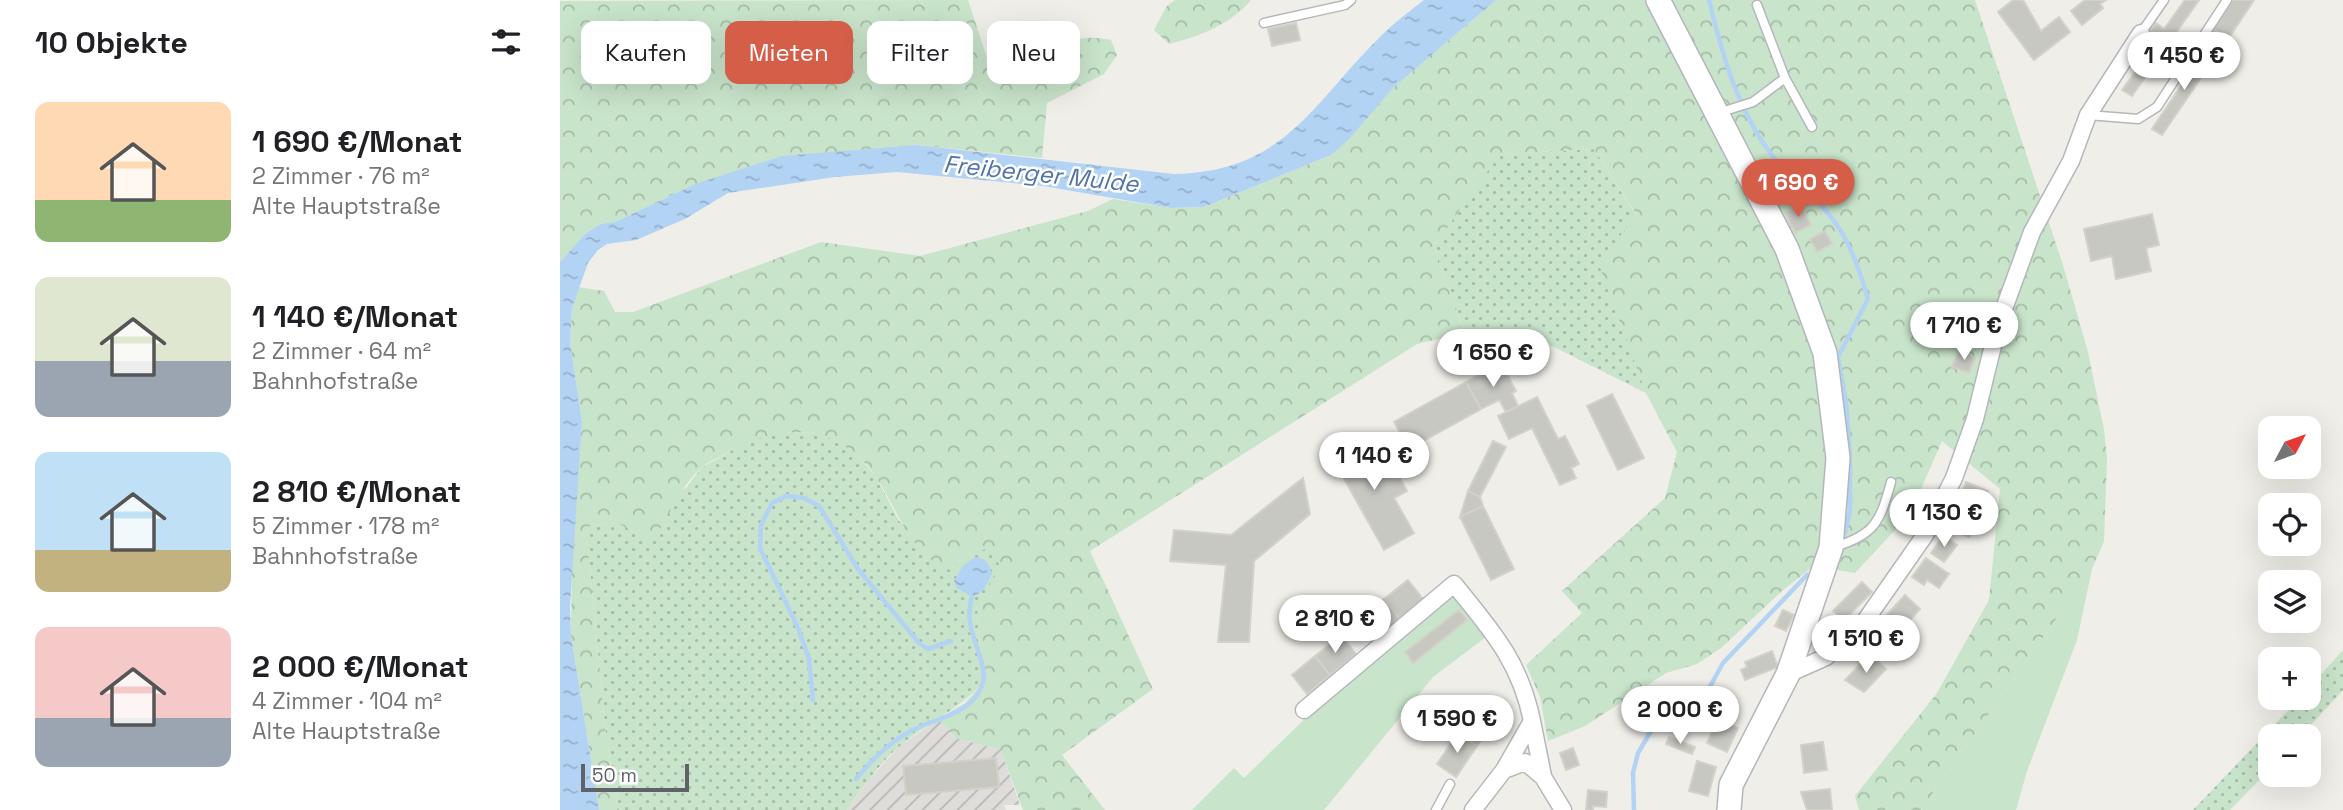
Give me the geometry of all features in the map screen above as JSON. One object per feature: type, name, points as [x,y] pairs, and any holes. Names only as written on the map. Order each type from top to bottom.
[{"type":"main road","points":[[1658,0],[1735,108],[1825,353],[1838,458],[1831,548],[1788,674],[1731,785],[1729,810]]},
{"type":"street","points":[[1788,674],[1826,657],[1865,621],[1925,535],[1954,478],[1975,419],[1998,325],[2032,232],[2071,161],[2088,115],[2141,33]]},
{"type":"street","points":[[1304,710],[1454,584],[1517,656],[1543,776],[1563,810]]},
{"type":"street","points":[[1473,810],[1504,770],[1532,721]]},
{"type":"street","points":[[1504,770],[1525,762],[1543,776]]},
{"type":"lane","points":[[1264,23],[1345,5],[1351,0]]},
{"type":"lane","points":[[2088,115],[2138,119],[2157,107],[2227,0]]},
{"type":"lane","points":[[2141,33],[2162,1]]},
{"type":"lane","points":[[1756,5],[1785,78],[1812,127]]},
{"type":"lane","points":[[1735,108],[1785,78]]},
{"type":"lane","points":[[1831,548],[1861,539],[1882,513],[1891,482]]},
{"type":"lane","points":[[1436,810],[1450,784]]},
{"type":"shaded area","points":[[938,719],[956,738],[1001,750],[1020,805],[1004,805],[1006,810],[847,810],[870,778],[901,745]]},
{"type":"green space","points":[[968,0],[987,58],[987,84],[1080,84],[1080,39],[1111,40],[1117,55],[1104,74],[1047,103],[1042,158],[916,145],[695,184],[615,222],[600,224],[585,234],[560,262],[560,1]]},
{"type":"green space","points":[[1175,0],[1251,0],[1224,23],[1191,38],[1169,44],[1154,30],[1166,7]]},
{"type":"green space","points":[[1496,0],[1975,0],[2063,265],[2088,352],[2107,458],[2104,541],[2092,569],[1921,810],[1859,810],[1855,796],[1937,693],[1989,600],[2000,489],[1942,441],[1910,514],[1855,573],[1814,566],[1783,590],[1721,648],[1697,664],[1666,673],[1585,726],[1548,741],[1540,697],[1526,665],[1582,613],[1562,591],[1665,498],[1677,452],[1646,393],[1599,265],[1636,214],[1594,149],[1500,154],[1434,246],[1465,333],[1417,344],[1090,551],[1153,689],[1062,755],[1105,810],[1023,810],[1001,750],[956,738],[938,719],[965,703],[984,682],[977,614],[999,564],[988,549],[969,553],[950,570],[936,563],[915,543],[876,477],[861,459],[845,446],[827,437],[790,432],[750,442],[702,467],[681,492],[652,543],[618,523],[586,527],[606,737],[619,810],[599,810],[571,635],[572,560],[582,421],[570,342],[572,308],[578,287],[604,291],[615,312],[633,312],[821,242],[920,256],[1088,211],[1113,199],[1171,208],[1204,207],[1331,155],[1393,88]]},
{"type":"green space","points":[[1594,149],[1636,215],[1600,265],[1646,393],[1538,339],[1465,333],[1434,246],[1499,154]]},
{"type":"green space","points":[[793,432],[820,434],[850,447],[876,477],[899,521],[950,570],[969,553],[988,548],[1000,564],[977,614],[984,682],[965,700],[894,751],[872,775],[847,810],[619,810],[606,737],[586,527],[618,523],[686,488],[701,468],[743,444],[764,435]]},
{"type":"green space","points":[[2092,569],[2077,640],[2027,771],[2016,810],[1921,810]]},
{"type":"green space","points":[[1455,591],[1490,634],[1433,677],[1324,810],[1192,810],[1234,768],[1244,778],[1316,708]]},
{"type":"green space","points":[[2343,650],[2343,690],[2312,724],[2275,724],[2289,710],[2321,710],[2321,675]]},
{"type":"green space","points":[[2258,742],[2258,781],[2230,810],[2193,810]]},
{"type":"water","name":"Freiberger Mulde","points":[[1424,0],[1496,0],[1393,88],[1349,139],[1331,155],[1204,207],[1171,208],[1043,186],[897,172],[835,177],[728,193],[685,219],[636,240],[607,244],[598,250],[588,263],[572,308],[570,342],[582,421],[570,607],[571,635],[599,810],[560,810],[560,262],[585,234],[600,224],[615,222],[695,184],[782,156],[916,145],[1174,174],[1212,170],[1244,161],[1271,147],[1294,129],[1382,35]]},
{"type":"water","points":[[975,557],[986,562],[992,574],[983,591],[972,597],[957,588],[954,581],[963,566]]},
{"type":"building","points":[[2013,0],[2023,0],[2041,31],[2059,17],[2070,32],[2034,60],[1998,12]]},
{"type":"building","points":[[2085,0],[2106,0],[2100,4],[2103,8],[2082,25],[2071,11]]},
{"type":"building","points":[[2185,0],[2199,0],[2132,96],[2122,90],[2141,64],[2132,58],[2156,23],[2164,29]]},
{"type":"building","points":[[2233,0],[2254,0],[2228,39],[2213,29]]},
{"type":"building","points":[[1296,23],[1300,40],[1272,46],[1268,29]]},
{"type":"building","points":[[2213,29],[2228,39],[2216,56],[2201,46]]},
{"type":"building","points":[[2206,49],[2216,56],[2162,135],[2152,129]]},
{"type":"building","points":[[1801,204],[1811,225],[1795,233],[1785,212]]},
{"type":"building","points":[[2152,214],[2159,245],[2146,248],[2151,271],[2116,279],[2112,256],[2091,261],[2084,229]]},
{"type":"building","points":[[1825,231],[1832,244],[1817,252],[1810,239]]},
{"type":"building","points":[[1958,351],[1975,357],[1969,373],[1952,367]]},
{"type":"building","points":[[1497,365],[1503,376],[1507,374],[1516,391],[1512,393],[1518,406],[1506,412],[1499,400],[1481,409],[1466,382]]},
{"type":"building","points":[[1466,382],[1481,409],[1409,449],[1394,422]]},
{"type":"building","points":[[1612,394],[1644,458],[1618,470],[1587,406]]},
{"type":"building","points":[[1537,397],[1558,439],[1565,436],[1579,464],[1571,468],[1576,478],[1560,485],[1532,428],[1509,439],[1498,416]]},
{"type":"building","points":[[1358,436],[1379,473],[1393,465],[1407,491],[1394,498],[1414,533],[1384,550],[1329,452]]},
{"type":"building","points":[[1493,441],[1506,447],[1480,497],[1468,491]]},
{"type":"building","points":[[1303,478],[1310,514],[1254,561],[1249,642],[1218,642],[1226,565],[1170,561],[1174,530],[1231,535]]},
{"type":"building","points":[[1966,482],[1988,491],[1986,496],[1993,499],[1986,515],[1980,512],[1969,537],[1947,528]]},
{"type":"building","points":[[1468,491],[1480,497],[1483,506],[1460,517]]},
{"type":"building","points":[[1483,506],[1514,569],[1491,580],[1460,517]]},
{"type":"building","points":[[1946,537],[1957,545],[1944,562],[1931,553],[1941,539]]},
{"type":"building","points":[[1926,558],[1949,574],[1939,588],[1927,580],[1924,585],[1912,577]]},
{"type":"building","points":[[1408,580],[1424,600],[1400,619],[1384,599]]},
{"type":"building","points":[[1862,582],[1872,592],[1845,619],[1848,623],[1837,634],[1828,625],[1838,615],[1833,611]]},
{"type":"building","points":[[1905,595],[1920,609],[1899,632],[1884,618]]},
{"type":"building","points":[[1384,599],[1400,619],[1373,641],[1357,621]]},
{"type":"building","points":[[1459,610],[1467,620],[1413,663],[1405,652]]},
{"type":"building","points":[[1783,610],[1794,615],[1786,631],[1775,626]]},
{"type":"building","points":[[1341,636],[1356,654],[1330,675],[1315,656]]},
{"type":"building","points":[[1772,651],[1778,667],[1745,680],[1741,670],[1747,667],[1745,662]]},
{"type":"building","points":[[1315,656],[1330,675],[1307,694],[1292,675]]},
{"type":"building","points":[[1865,659],[1871,664],[1875,659],[1886,669],[1864,692],[1845,680]]},
{"type":"building","points":[[1475,707],[1495,720],[1477,746],[1458,733]]},
{"type":"building","points":[[1705,707],[1715,712],[1709,724],[1690,715],[1693,709],[1702,713]]},
{"type":"building","points":[[1718,719],[1738,728],[1727,752],[1707,743]]},
{"type":"building","points":[[1458,733],[1477,746],[1456,777],[1437,764]]},
{"type":"building","points":[[1669,737],[1695,747],[1692,754],[1666,744]]},
{"type":"building","points":[[1823,742],[1827,770],[1804,773],[1801,745]]},
{"type":"building","points":[[1573,748],[1579,765],[1566,770],[1560,753]]},
{"type":"building","points":[[996,758],[999,787],[906,795],[903,766]]},
{"type":"building","points":[[1697,761],[1716,767],[1708,796],[1689,791]]},
{"type":"building","points":[[1830,789],[1832,810],[1807,810],[1801,792]]},
{"type":"building","points":[[1588,790],[1607,792],[1606,807],[1593,806],[1593,810],[1586,810]]},
{"type":"waterway","points":[[1709,0],[1732,80],[1759,137],[1777,162],[1820,204],[1841,231],[1852,253],[1868,299],[1838,357],[1846,402],[1850,455],[1850,512],[1845,533]]},
{"type":"waterway","points":[[813,700],[809,659],[798,628],[760,548],[761,525],[772,503],[786,496],[804,498],[819,506],[858,569],[919,643],[928,649],[951,641]]},
{"type":"waterway","points":[[1634,810],[1633,773],[1638,753],[1661,714],[1669,709],[1702,701],[1723,663],[1807,575]]},
{"type":"waterway","points":[[856,779],[894,742],[919,727],[962,709],[979,693],[984,673],[970,620],[972,597]]}]
